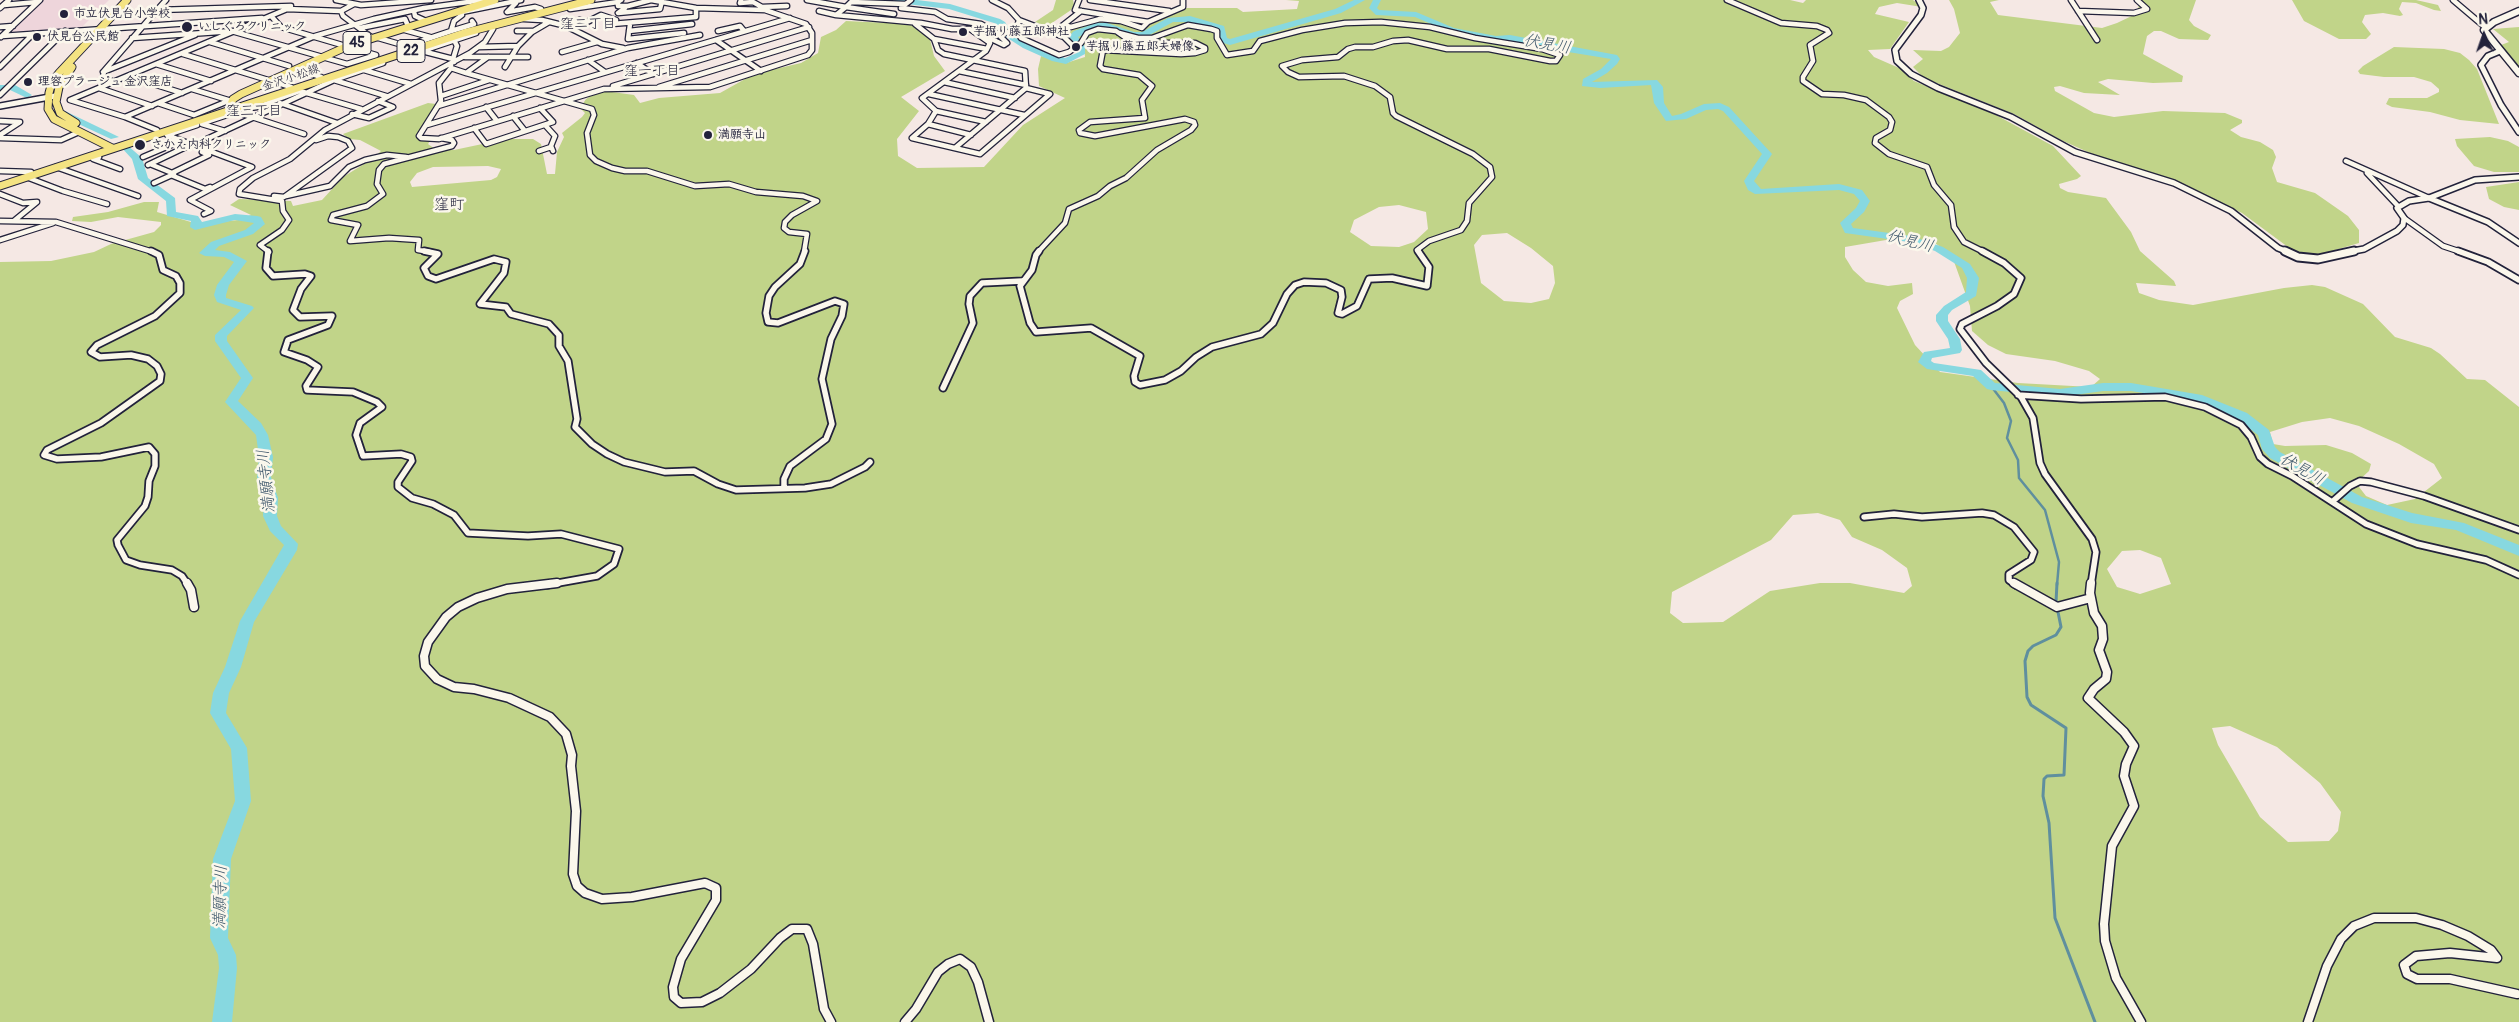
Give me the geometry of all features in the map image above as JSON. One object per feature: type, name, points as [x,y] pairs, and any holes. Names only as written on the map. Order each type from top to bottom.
[{"type":"main road","points":[[115,146],[79,132],[54,119],[48,109],[58,87],[69,71],[114,13],[127,0]]},
{"type":"main road","points":[[104,28],[134,0]]},
{"type":"main road","name":"45","points":[[234,107],[271,81],[348,46],[399,28],[461,12],[495,0]]},
{"type":"main road","name":"金沢小松線","points":[[0,184],[162,132],[447,36],[577,0]]},
{"type":"main road","name":"金沢小松線","points":[[234,107],[410,51],[591,0]]},
{"type":"main road","points":[[2519,11],[2486,28],[2485,32],[2519,73]]},
{"type":"main road","points":[[52,98],[64,117],[115,146]]},
{"type":"main road","name":"金沢小松線","points":[[30,174],[115,146]]},
{"type":"street","points":[[2,7],[9,0]]},
{"type":"street","points":[[115,82],[103,78],[103,72],[166,0]]},
{"type":"street","points":[[214,7],[220,0]]},
{"type":"street","points":[[245,8],[251,0]]},
{"type":"street","points":[[336,0],[354,4],[431,0]]},
{"type":"street","points":[[393,15],[393,11],[390,10],[394,2],[401,0]]},
{"type":"street","points":[[356,27],[393,15],[483,0]]},
{"type":"street","points":[[742,0],[740,3],[753,2],[762,7]]},
{"type":"street","points":[[807,0],[894,14]]},
{"type":"street","points":[[888,19],[911,0]]},
{"type":"street","points":[[992,0],[1008,8],[1019,20],[1064,37],[1074,46]]},
{"type":"street","points":[[1079,0],[1075,10],[1148,22]]},
{"type":"street","points":[[1090,0],[1170,11]]},
{"type":"street","points":[[1063,26],[1071,27],[1100,19],[1120,21],[1142,28],[1148,22],[1182,7],[1183,0]]},
{"type":"street","points":[[1727,0],[1781,23],[1817,26],[1827,30],[1829,33],[1810,45],[1813,61],[1803,77],[1803,81],[1822,94],[1844,95],[1866,100],[1889,116],[1892,126],[1876,138],[1875,143],[1889,154],[1927,167],[1931,173],[1934,185],[1952,205],[1954,227],[1964,242],[2018,273],[2021,281],[2014,294],[1997,306],[1962,324],[1960,329],[1986,363],[2018,395],[2032,418],[2040,463],[2045,474],[2092,539],[2096,552],[2090,598],[2094,612],[2102,626],[2103,639],[2099,650],[2107,672],[2106,679],[2094,689],[2088,698],[2124,732],[2134,746],[2126,764],[2124,776],[2134,806],[2112,846],[2104,924],[2105,941],[2116,978],[2141,1022]]},
{"type":"street","points":[[1919,0],[1923,8],[1921,15],[1895,50],[1897,61],[1911,74],[1938,88],[2011,117],[2075,152],[2174,183],[2231,211],[2283,251],[2310,259],[2364,249],[2397,231],[2403,225],[2404,218]]},
{"type":"street","points":[[2071,0],[2097,40]]},
{"type":"street","points":[[2078,11],[2134,13],[2147,9],[2137,0]]},
{"type":"street","points":[[2453,0],[2486,28]]},
{"type":"street","points":[[2,7],[39,1]]},
{"type":"street","points":[[1,37],[39,1]]},
{"type":"street","points":[[461,12],[464,13],[519,1]]},
{"type":"street","points":[[519,1],[507,12],[535,6],[541,9]]},
{"type":"street","points":[[784,488],[784,479],[790,466],[826,438],[832,424],[822,378],[831,339],[842,316],[844,304],[835,301],[778,322],[768,322],[766,314],[769,296],[775,287],[800,264],[808,238],[807,234],[789,232],[784,228],[786,222],[792,215],[817,201],[803,196],[756,192],[729,184],[695,186],[647,171],[625,171],[606,166],[590,155],[587,133],[594,111],[588,107],[466,73],[452,63],[422,51],[491,27],[580,6],[620,1],[618,6],[642,1],[670,1],[696,8],[765,10],[790,18],[809,27]]},
{"type":"street","points":[[642,1],[638,5],[622,8],[618,13],[635,13],[660,9]]},
{"type":"street","points":[[659,21],[662,1]]},
{"type":"street","points":[[451,31],[450,29],[454,21],[462,16],[462,2]]},
{"type":"street","points":[[836,14],[851,2],[904,5],[935,12],[947,19],[981,24],[1000,33],[1007,43],[1004,45],[975,33]]},
{"type":"street","points":[[171,175],[205,189],[243,168],[162,132],[70,100],[270,17],[287,7],[341,11],[349,9],[354,4]]},
{"type":"street","points":[[157,10],[304,6]]},
{"type":"street","points":[[749,10],[762,7],[787,6]]},
{"type":"street","points":[[568,26],[579,20],[588,22],[601,15],[616,20],[612,24],[630,24],[696,16],[696,8]]},
{"type":"street","points":[[341,11],[343,16],[356,27],[372,37],[406,46],[474,24],[472,21]]},
{"type":"street","points":[[414,11],[415,16],[426,21]]},
{"type":"street","points":[[819,11],[915,24],[970,29],[990,43],[988,49],[922,100],[936,112],[986,122]]},
{"type":"street","points":[[1053,33],[1081,11]]},
{"type":"street","points":[[96,15],[114,13]]},
{"type":"street","points":[[1,37],[270,17],[281,27],[376,55],[347,64],[236,31],[132,38]]},
{"type":"street","points":[[527,18],[568,26],[597,42],[628,48]]},
{"type":"street","points":[[426,125],[790,18]]},
{"type":"street","points":[[124,118],[314,37],[356,27],[405,19],[408,26]]},
{"type":"street","points":[[1014,31],[1019,20]]},
{"type":"street","points":[[504,67],[518,46],[533,31],[549,22]]},
{"type":"street","points":[[1014,31],[1021,38],[1053,54],[1065,54],[1081,42],[1087,33],[1098,29],[1112,30],[1138,38],[1152,38],[1188,25],[1217,31],[1218,38],[1227,55],[1253,51],[1260,41],[1302,30],[1346,23],[1388,22],[1430,27],[1475,38],[1542,49],[1560,55],[1560,58],[1556,61],[1550,61],[1489,49],[1447,49],[1408,40],[1393,41],[1373,47],[1355,47],[1348,49],[1338,57],[1302,60],[1282,66],[1288,72],[1299,77],[1344,76],[1367,83],[1390,97],[1392,113],[1462,148],[1490,167],[1492,177],[1469,203],[1467,221],[1462,230],[1429,241],[1417,250],[1429,267],[1427,286],[1392,278],[1369,279],[1357,306],[1351,311],[1342,314],[1338,313],[1342,297],[1341,290],[1326,283],[1304,282],[1295,285],[1287,294],[1278,316],[1261,334],[1212,347],[1196,357],[1181,371],[1165,380],[1140,385],[1135,382],[1134,376],[1139,365],[1140,356],[1133,350],[1114,343],[1090,328],[1036,332],[1032,328],[1020,286],[1032,270],[1036,255],[1065,223],[1069,209],[1105,192],[1110,186],[1134,172],[1165,144],[1194,128],[1194,122],[1185,119],[1141,129],[1095,136],[1080,133],[1079,130],[1090,122],[1145,118],[1142,100],[1152,86],[1140,75],[1103,69],[1100,66],[1103,50],[1181,54],[1204,50],[1204,46],[1196,43],[1134,43],[1119,33]]},
{"type":"street","points":[[630,24],[628,39],[684,33]]},
{"type":"street","points":[[629,31],[692,24]]},
{"type":"street","points":[[915,24],[934,39],[988,49]]},
{"type":"street","points":[[0,26],[13,26]]},
{"type":"street","points":[[718,31],[740,26],[744,31]]},
{"type":"street","points":[[491,27],[489,37],[465,57],[352,114],[318,134],[280,166],[246,183],[239,194],[282,201],[289,220],[282,230],[260,246],[269,252],[266,268],[269,273],[273,276],[305,274],[311,276],[301,289],[299,299],[292,310],[300,317],[332,316],[328,325],[288,340],[284,352],[307,360],[318,368],[306,386],[307,390],[353,392],[377,402],[382,407],[360,424],[356,435],[363,456],[402,454],[410,457],[412,461],[398,482],[398,487],[412,498],[433,504],[454,515],[468,533],[500,533],[528,536],[561,534],[619,549],[614,564],[597,576],[553,584],[507,589],[476,598],[458,608],[436,630],[428,642],[424,656],[425,666],[437,679],[454,687],[474,689],[509,698],[550,717],[566,734],[572,755],[571,766],[576,812],[573,874],[577,886],[586,893],[602,899],[632,897],[681,886],[705,884],[716,888],[716,900],[682,959],[673,987],[674,997],[681,1003],[702,1002],[720,993],[751,969],[780,938],[792,929],[807,929],[813,944],[824,1009],[831,1022]]},
{"type":"street","points":[[604,89],[710,87],[808,55],[812,50],[809,27]]},
{"type":"street","points":[[440,138],[809,27]]},
{"type":"street","points":[[399,28],[432,37]]},
{"type":"street","points":[[0,94],[10,87],[65,31]]},
{"type":"street","points":[[518,31],[533,31]]},
{"type":"street","points":[[1000,33],[1014,31]]},
{"type":"street","points":[[103,72],[200,33]]},
{"type":"street","points":[[0,67],[33,34]]},
{"type":"street","points":[[438,106],[628,48],[700,34]]},
{"type":"street","points":[[934,39],[938,50],[944,54],[1025,71],[1026,87],[955,148]]},
{"type":"street","points":[[454,40],[457,46],[452,63],[439,83],[441,96],[438,106],[419,136],[421,138],[452,140],[454,143],[452,146],[380,167],[377,184],[383,194],[367,206],[333,215],[331,220],[333,221],[358,225],[350,241],[389,238],[419,240],[418,250],[438,254],[424,268],[428,276],[436,279],[501,259],[506,262],[504,273],[495,286],[481,300],[480,304],[484,306],[506,307],[511,314],[549,324],[559,335],[559,346],[568,361],[575,404],[576,427],[592,444],[606,454],[624,462],[665,472],[694,472],[718,484],[736,490],[805,488],[831,484],[865,467],[870,462]]},
{"type":"street","points":[[716,40],[761,70]]},
{"type":"street","points":[[655,89],[812,40]]},
{"type":"street","points":[[210,42],[289,66]]},
{"type":"street","points":[[562,52],[597,42]]},
{"type":"street","points":[[665,42],[678,51]]},
{"type":"street","points":[[479,47],[518,46]]},
{"type":"street","points":[[192,145],[209,154],[172,173],[148,165],[334,80],[414,53],[410,51]]},
{"type":"street","points":[[2500,51],[2488,56],[2481,65],[2501,105],[2519,132]]},
{"type":"street","points":[[183,54],[291,87]]},
{"type":"street","points":[[465,57],[528,57]]},
{"type":"street","points":[[466,73],[488,57]]},
{"type":"street","points":[[588,60],[605,72]]},
{"type":"street","points":[[637,63],[653,74]]},
{"type":"street","points":[[156,64],[211,81]]},
{"type":"street","points":[[297,69],[321,77]]},
{"type":"street","points":[[363,70],[411,84]]},
{"type":"street","points":[[936,112],[928,124],[912,138],[980,154],[1050,94],[959,71]]},
{"type":"street","points":[[128,76],[182,93]]},
{"type":"street","points":[[334,80],[386,96]]},
{"type":"street","points":[[441,96],[489,80]]},
{"type":"street","points":[[944,82],[1015,98]]},
{"type":"street","points":[[0,85],[10,87]]},
{"type":"street","points":[[98,88],[152,106]]},
{"type":"street","points":[[192,89],[234,107],[252,118],[304,134]]},
{"type":"street","points":[[158,103],[194,115],[234,107],[257,108],[296,92],[308,92],[361,109]]},
{"type":"street","points":[[929,94],[1024,116]]},
{"type":"street","points":[[0,107],[52,98]]},
{"type":"street","points":[[352,114],[369,118],[393,107],[378,101]]},
{"type":"street","points":[[280,104],[337,123]]},
{"type":"street","points":[[162,132],[201,123],[234,107]]},
{"type":"street","points":[[486,108],[497,121]]},
{"type":"street","points":[[474,128],[486,144],[553,122],[540,108]]},
{"type":"street","points":[[513,116],[525,131]]},
{"type":"street","points":[[0,121],[20,122],[0,137]]},
{"type":"street","points":[[201,123],[225,131]]},
{"type":"street","points":[[928,124],[970,135]]},
{"type":"street","points":[[540,151],[552,149],[555,136],[545,125]]},
{"type":"street","points":[[0,137],[61,140],[79,132]]},
{"type":"street","points":[[246,183],[253,183],[290,164],[322,137],[338,137],[348,142],[352,148],[284,196]]},
{"type":"street","points":[[144,157],[176,143],[172,141],[178,139]]},
{"type":"street","points":[[115,146],[113,152],[92,159],[120,169]]},
{"type":"street","points":[[154,183],[215,155],[252,167],[190,200],[211,211],[204,214]]},
{"type":"street","points":[[258,197],[302,194],[330,186],[349,167],[365,160],[386,155],[410,158]]},
{"type":"street","points":[[2346,161],[2488,222],[2519,243]]},
{"type":"street","points":[[56,167],[138,196]]},
{"type":"street","points":[[2364,170],[2398,206],[2397,208],[2404,218],[2443,246],[2488,262],[2519,280]]},
{"type":"street","points":[[0,171],[30,174],[29,178],[63,191],[107,204]]},
{"type":"street","points":[[2398,206],[2409,201],[2429,198],[2475,180],[2519,177]]},
{"type":"street","points":[[0,194],[23,203],[37,202],[14,220]]},
{"type":"street","points":[[0,200],[8,197]]},
{"type":"street","points":[[0,223],[14,220],[56,222],[159,255],[162,269],[176,276],[180,283],[180,293],[155,316],[97,346],[90,352],[100,357],[131,355],[148,359],[157,366],[161,374],[160,381],[101,424],[47,450],[44,455],[48,458],[57,459],[101,457],[149,447],[155,454],[155,466],[149,481],[148,497],[145,506],[117,540],[118,545],[126,560],[140,565],[172,570],[182,576],[191,590],[194,607]]},
{"type":"street","points":[[0,240],[56,222]]},
{"type":"street","points":[[943,388],[973,323],[969,304],[970,296],[982,283],[1022,281]]},
{"type":"street","points":[[2018,395],[2081,399],[2165,397],[2205,407],[2241,425],[2251,437],[2260,457],[2268,464],[2335,500],[2358,520],[2417,544],[2486,560],[2519,575]]},
{"type":"street","points":[[2335,500],[2350,486],[2360,481],[2397,488],[2519,530]]},
{"type":"street","points":[[1864,517],[1894,514],[1922,517],[1982,513],[1994,515],[2014,527],[2034,552],[2031,560],[2009,574],[2009,580],[2022,589],[2057,606],[2070,605],[2090,598]]},
{"type":"street","points":[[2308,1022],[2327,966],[2341,939],[2354,926],[2374,918],[2416,918],[2442,925],[2468,936],[2491,950],[2497,958],[2450,953],[2416,956],[2404,965],[2407,974],[2417,979],[2450,978],[2517,994]]},
{"type":"street","points":[[904,1022],[916,1009],[938,972],[948,964],[960,959],[971,967],[978,982],[989,1022]]},
{"type":"shaded area","points":[[42,0],[109,0],[81,28],[7,34]]},
{"type":"green space","points":[[1056,0],[1073,0],[1074,5],[1071,10],[1046,27],[1035,22],[1053,10]]},
{"type":"green space","points":[[1286,0],[1790,0],[1803,3],[1806,0],[1913,0],[1922,7],[1897,3],[1879,7],[1875,14],[1909,22],[1890,49],[1868,50],[1874,57],[1899,68],[1914,81],[1996,115],[2053,146],[2081,176],[2059,184],[2060,188],[2068,192],[2106,198],[2131,232],[2140,251],[2174,281],[2176,286],[2136,283],[2139,293],[2159,300],[2193,305],[2284,288],[2312,285],[2325,287],[2363,304],[2395,337],[2431,348],[2467,379],[2485,380],[2519,407],[2519,1022],[0,1022],[0,262],[51,261],[94,252],[111,244],[154,232],[161,225],[161,222],[118,217],[91,222],[72,221],[73,217],[108,212],[144,202],[159,202],[157,212],[191,222],[197,229],[220,222],[238,220],[251,215],[230,205],[239,199],[291,201],[293,206],[322,200],[343,177],[381,151],[360,140],[349,139],[343,134],[428,103],[436,104],[418,138],[430,141],[428,144],[435,149],[454,150],[506,139],[533,139],[541,144],[547,174],[555,174],[557,152],[564,137],[562,133],[582,117],[585,113],[580,108],[586,99],[594,94],[605,91],[634,95],[640,103],[659,98],[720,93],[754,74],[801,63],[818,53],[821,37],[836,30],[846,21],[910,24],[930,39],[934,56],[945,71],[901,97],[919,111],[897,139],[898,156],[917,168],[984,167],[1023,125],[1065,98],[1039,86],[1038,69],[1041,56],[1066,63],[1085,57],[1084,43],[1064,34],[1080,26],[1104,21],[1130,25],[1143,30],[1157,19],[1185,8],[1237,8],[1243,12],[1297,9],[1299,1]],"holes":[[[488,166],[501,169],[497,177],[491,180],[412,187],[410,182],[417,173],[433,167]],[[1399,205],[1426,212],[1428,229],[1414,242],[1399,247],[1371,246],[1350,232],[1354,220],[1379,207]],[[1507,233],[1531,248],[1553,266],[1555,283],[1549,299],[1531,303],[1504,301],[1481,283],[1474,245],[1482,235]],[[1886,240],[1917,240],[1935,243],[1952,256],[1970,306],[1972,331],[1988,345],[2006,354],[2055,361],[2089,371],[2100,379],[2091,387],[2018,383],[1940,372],[1915,345],[1897,308],[1900,301],[1913,294],[1912,283],[1888,286],[1866,282],[1853,270],[1845,257],[1845,247]],[[2330,418],[2359,426],[2399,444],[2434,464],[2442,478],[2415,499],[2387,505],[2366,496],[2356,483],[2369,471],[2371,464],[2352,453],[2326,445],[2285,446],[2273,444],[2270,432],[2302,422]],[[1818,513],[1840,520],[1852,537],[1882,550],[1907,568],[1912,586],[1904,593],[1850,583],[1820,583],[1770,591],[1723,622],[1683,623],[1670,613],[1672,592],[1771,540],[1793,515]],[[2140,550],[2161,558],[2171,584],[2140,594],[2117,587],[2107,569],[2122,551]],[[2230,726],[2277,747],[2320,783],[2341,812],[2338,831],[2329,841],[2288,842],[2260,817],[2218,745],[2212,728]]]},
{"type":"green space","points":[[1949,0],[1999,0],[1990,2],[1998,15],[2102,28],[2138,13],[2139,0],[2196,0],[2189,20],[2194,26],[2211,35],[2208,40],[2179,39],[2161,31],[2154,31],[2147,36],[2143,54],[2183,76],[2182,82],[2153,83],[2108,79],[2098,82],[2120,95],[2084,93],[2060,86],[2054,87],[2055,91],[2094,113],[2114,117],[2163,111],[2225,113],[2242,120],[2242,123],[2230,130],[2241,137],[2260,142],[2273,150],[2276,157],[2272,168],[2277,182],[2315,193],[2348,216],[2359,230],[2359,243],[2315,256],[2296,253],[2242,213],[2174,180],[2099,157],[2061,140],[2014,114],[1924,78],[1913,67],[1923,59],[1913,50],[1941,51],[1949,47],[1960,33],[1954,9]]},
{"type":"green space","points":[[2292,0],[2416,0],[2438,5],[2441,11],[2416,3],[2402,2],[2399,9],[2403,15],[2383,13],[2365,15],[2362,22],[2371,34],[2366,39],[2339,39],[2304,21]]},
{"type":"green space","points":[[2519,27],[2519,67],[2501,45],[2509,42],[2493,29]]},
{"type":"green space","points":[[2394,47],[2444,49],[2460,53],[2477,69],[2499,124],[2460,120],[2430,112],[2392,107],[2386,104],[2389,98],[2427,98],[2439,92],[2439,89],[2431,82],[2414,77],[2384,77],[2360,74],[2358,71],[2363,66]]},
{"type":"green space","points":[[2490,137],[2508,141],[2519,147],[2519,172],[2494,172],[2474,166],[2457,146],[2455,139]]},
{"type":"green space","points":[[2519,182],[2519,210],[2504,207],[2489,199],[2486,187]]},
{"type":"waterway","name":"伏見川","points":[[898,0],[950,7],[997,21],[1002,24],[1009,35],[1026,46],[1055,59],[1066,61],[1081,54],[1081,46],[1073,37],[1077,33],[1096,26],[1107,26],[1133,35],[1144,35],[1171,20],[1190,19],[1221,28],[1223,40],[1230,42],[1338,11],[1361,0]]},
{"type":"waterway","name":"伏見川","points":[[1377,0],[1373,8],[1376,12],[1416,15],[1452,30],[1496,39],[1510,38],[1614,57],[1616,59],[1614,62],[1604,71],[1586,81],[1585,84],[1654,82],[1658,87],[1659,103],[1669,119],[1683,117],[1704,107],[1720,106],[1726,109],[1767,154],[1749,181],[1752,188],[1759,192],[1839,187],[1858,192],[1865,201],[1860,210],[1845,223],[1849,231],[1911,239],[1939,249],[1966,266],[1973,278],[1972,294],[1948,308],[1942,315],[1942,321],[1954,339],[1956,350],[1928,355],[1924,362],[1931,366],[1977,373],[1991,386],[2060,393],[2103,387],[2131,387],[2198,398],[2242,416],[2264,433],[2269,449],[2275,455],[2301,471],[2357,500],[2411,518],[2459,526],[2519,551]]},
{"type":"waterway","name":"満願寺川","points":[[0,88],[12,87],[27,95]]},
{"type":"waterway","name":"満願寺川","points":[[62,113],[114,137]]},
{"type":"waterway","name":"満願寺川","points":[[126,147],[137,158],[143,179],[171,200],[171,214],[194,218],[197,220],[195,227],[235,217],[257,219],[260,224],[249,232],[215,244],[205,253],[226,254],[241,261],[223,285],[220,295],[221,300],[248,308],[221,335],[221,341],[247,378],[231,402],[256,426],[262,435],[266,457],[264,477],[271,498],[270,516],[275,528],[291,544],[290,550],[247,621],[233,667],[221,693],[218,713],[239,748],[243,801],[222,859],[219,938],[227,955],[228,968],[222,1022]]},
{"type":"waterway","points":[[1991,386],[2004,403],[2011,421],[2007,438],[2018,460],[2019,478],[2045,510],[2059,562],[2057,585]]},
{"type":"waterway","points":[[2057,583],[2056,602],[2061,627],[2056,635],[2033,646],[2028,651],[2025,661],[2027,697],[2031,705],[2066,728],[2064,775],[2047,776],[2044,779],[2043,796],[2049,823],[2055,918],[2095,1022]]},
{"type":"place","name":"市立伏見台小学校","points":[[64,14]]},
{"type":"place","name":"いしぐろクリニック","points":[[187,27]]},
{"type":"place","name":"芋掘り藤五郎神社","points":[[963,32]]},
{"type":"place","name":"伏見台公民館","points":[[37,37]]},
{"type":"place","name":"芋掘り藤五郎夫婦像","points":[[1076,47]]},
{"type":"place","name":"理容プラージュ 金沢窪店","points":[[28,82]]},
{"type":"place","name":"満願寺山","points":[[708,135]]},
{"type":"place","name":"さかえ内科クリニック","points":[[140,145]]},
{"type":"district","name":"窪二丁目","points":[[588,24]]},
{"type":"district","name":"窪一丁目","points":[[652,71]]},
{"type":"district","name":"窪三丁目","points":[[254,111]]},
{"type":"district","name":"窪町","points":[[449,205]]}]
